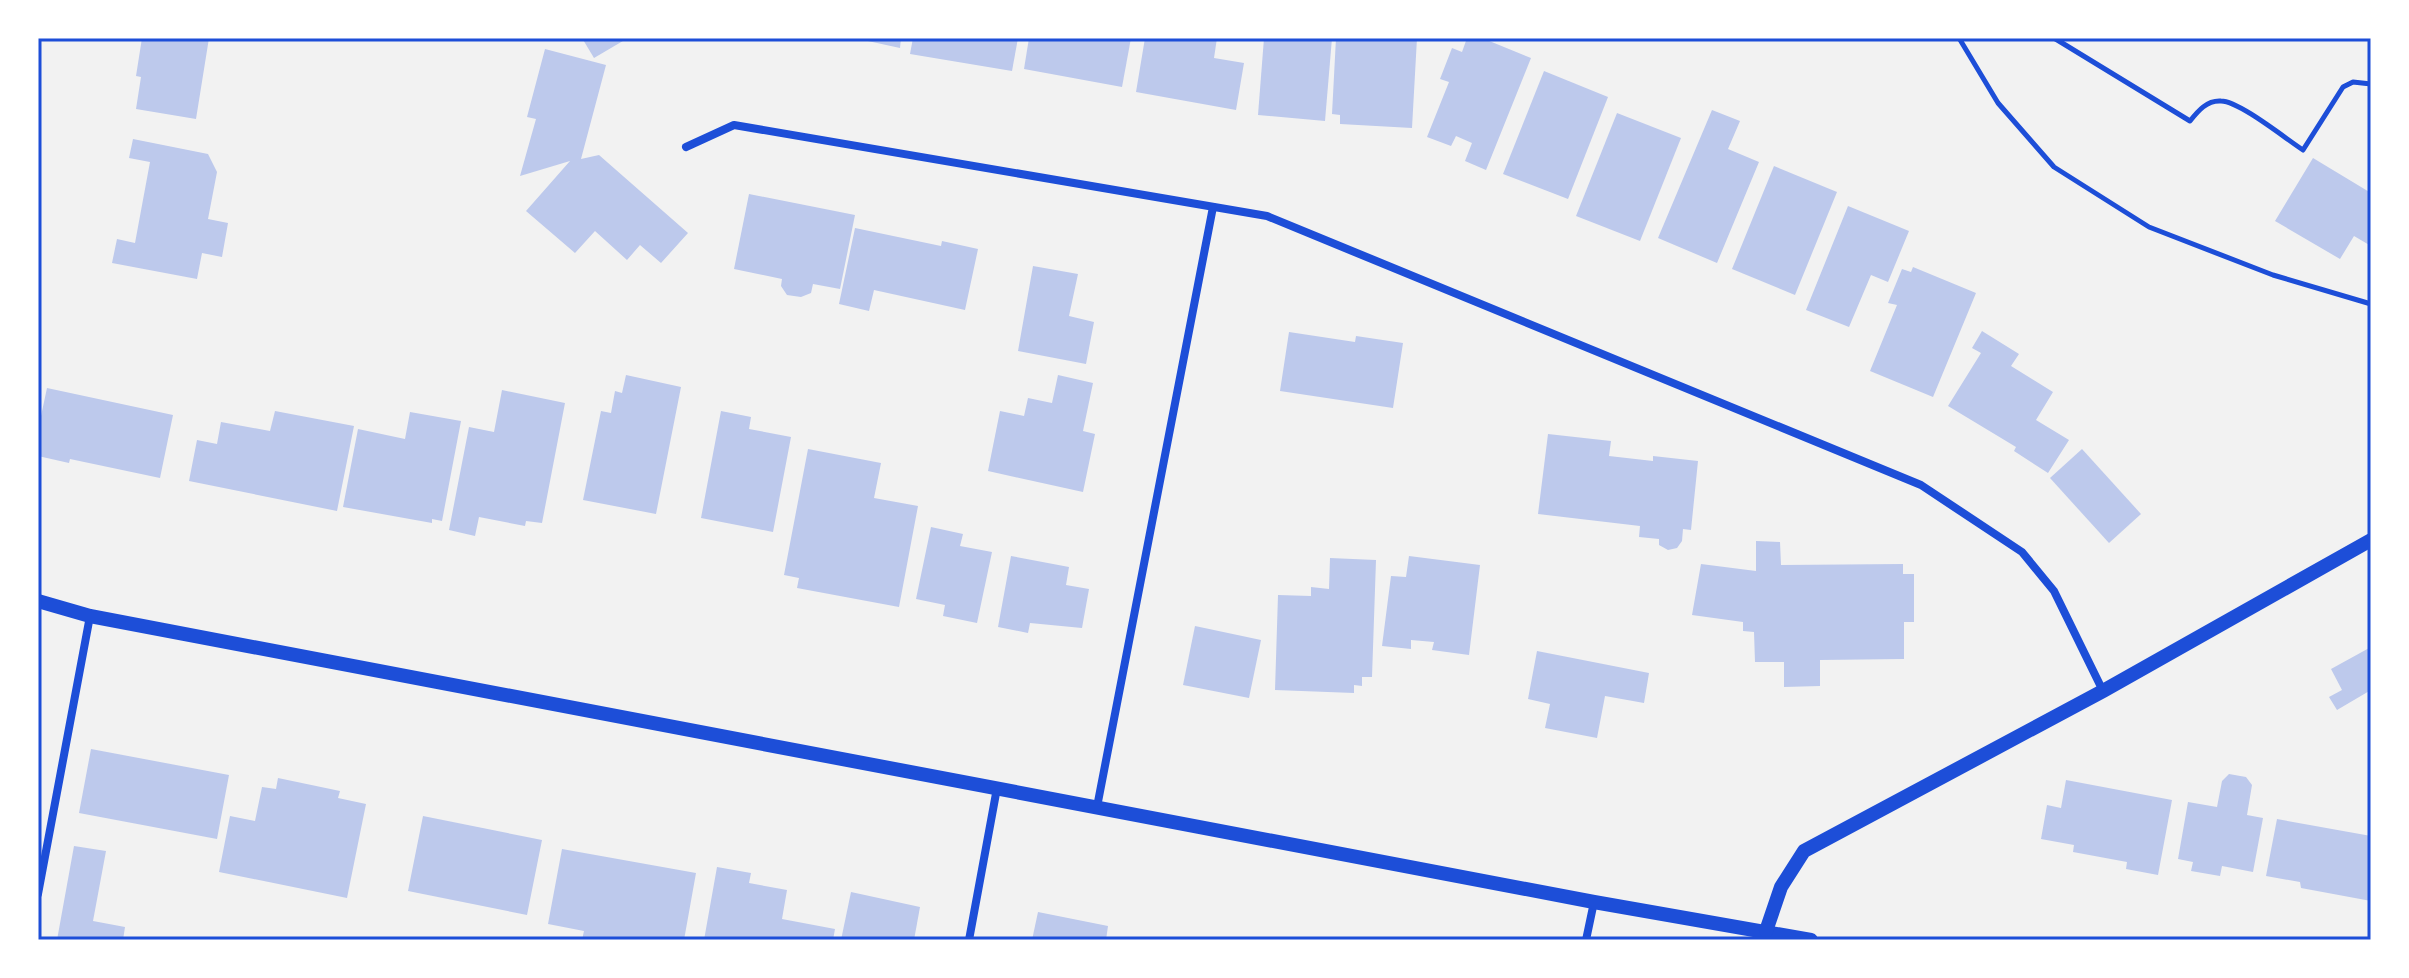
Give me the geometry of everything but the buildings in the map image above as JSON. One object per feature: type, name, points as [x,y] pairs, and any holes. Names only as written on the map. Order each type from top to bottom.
[{"type":"street","points":[[686,147],[734,125],[1267,216],[1921,485],[2022,552],[2054,591],[2103,691]]},
{"type":"street","points":[[1097,807],[1213,207]]},
{"type":"street","points":[[1766,931],[1781,887],[1804,851],[2103,691],[2371,540]]},
{"type":"street","points":[[38,601],[90,616],[1594,902],[1811,940]]},
{"type":"street","points":[[38,894],[90,616]]},
{"type":"street","points":[[969,940],[998,787]]},
{"type":"street","points":[[1586,940],[1594,902]]},
{"type":"path","points":[[1959,38],[1998,103],[2054,167],[2149,227],[2273,275],[2371,304]]},
{"type":"path","points":[[2054,38],[2190,121],[2203,106],[2221,101],[2239,107],[2303,150],[2343,87],[2353,82],[2371,84]]}]
